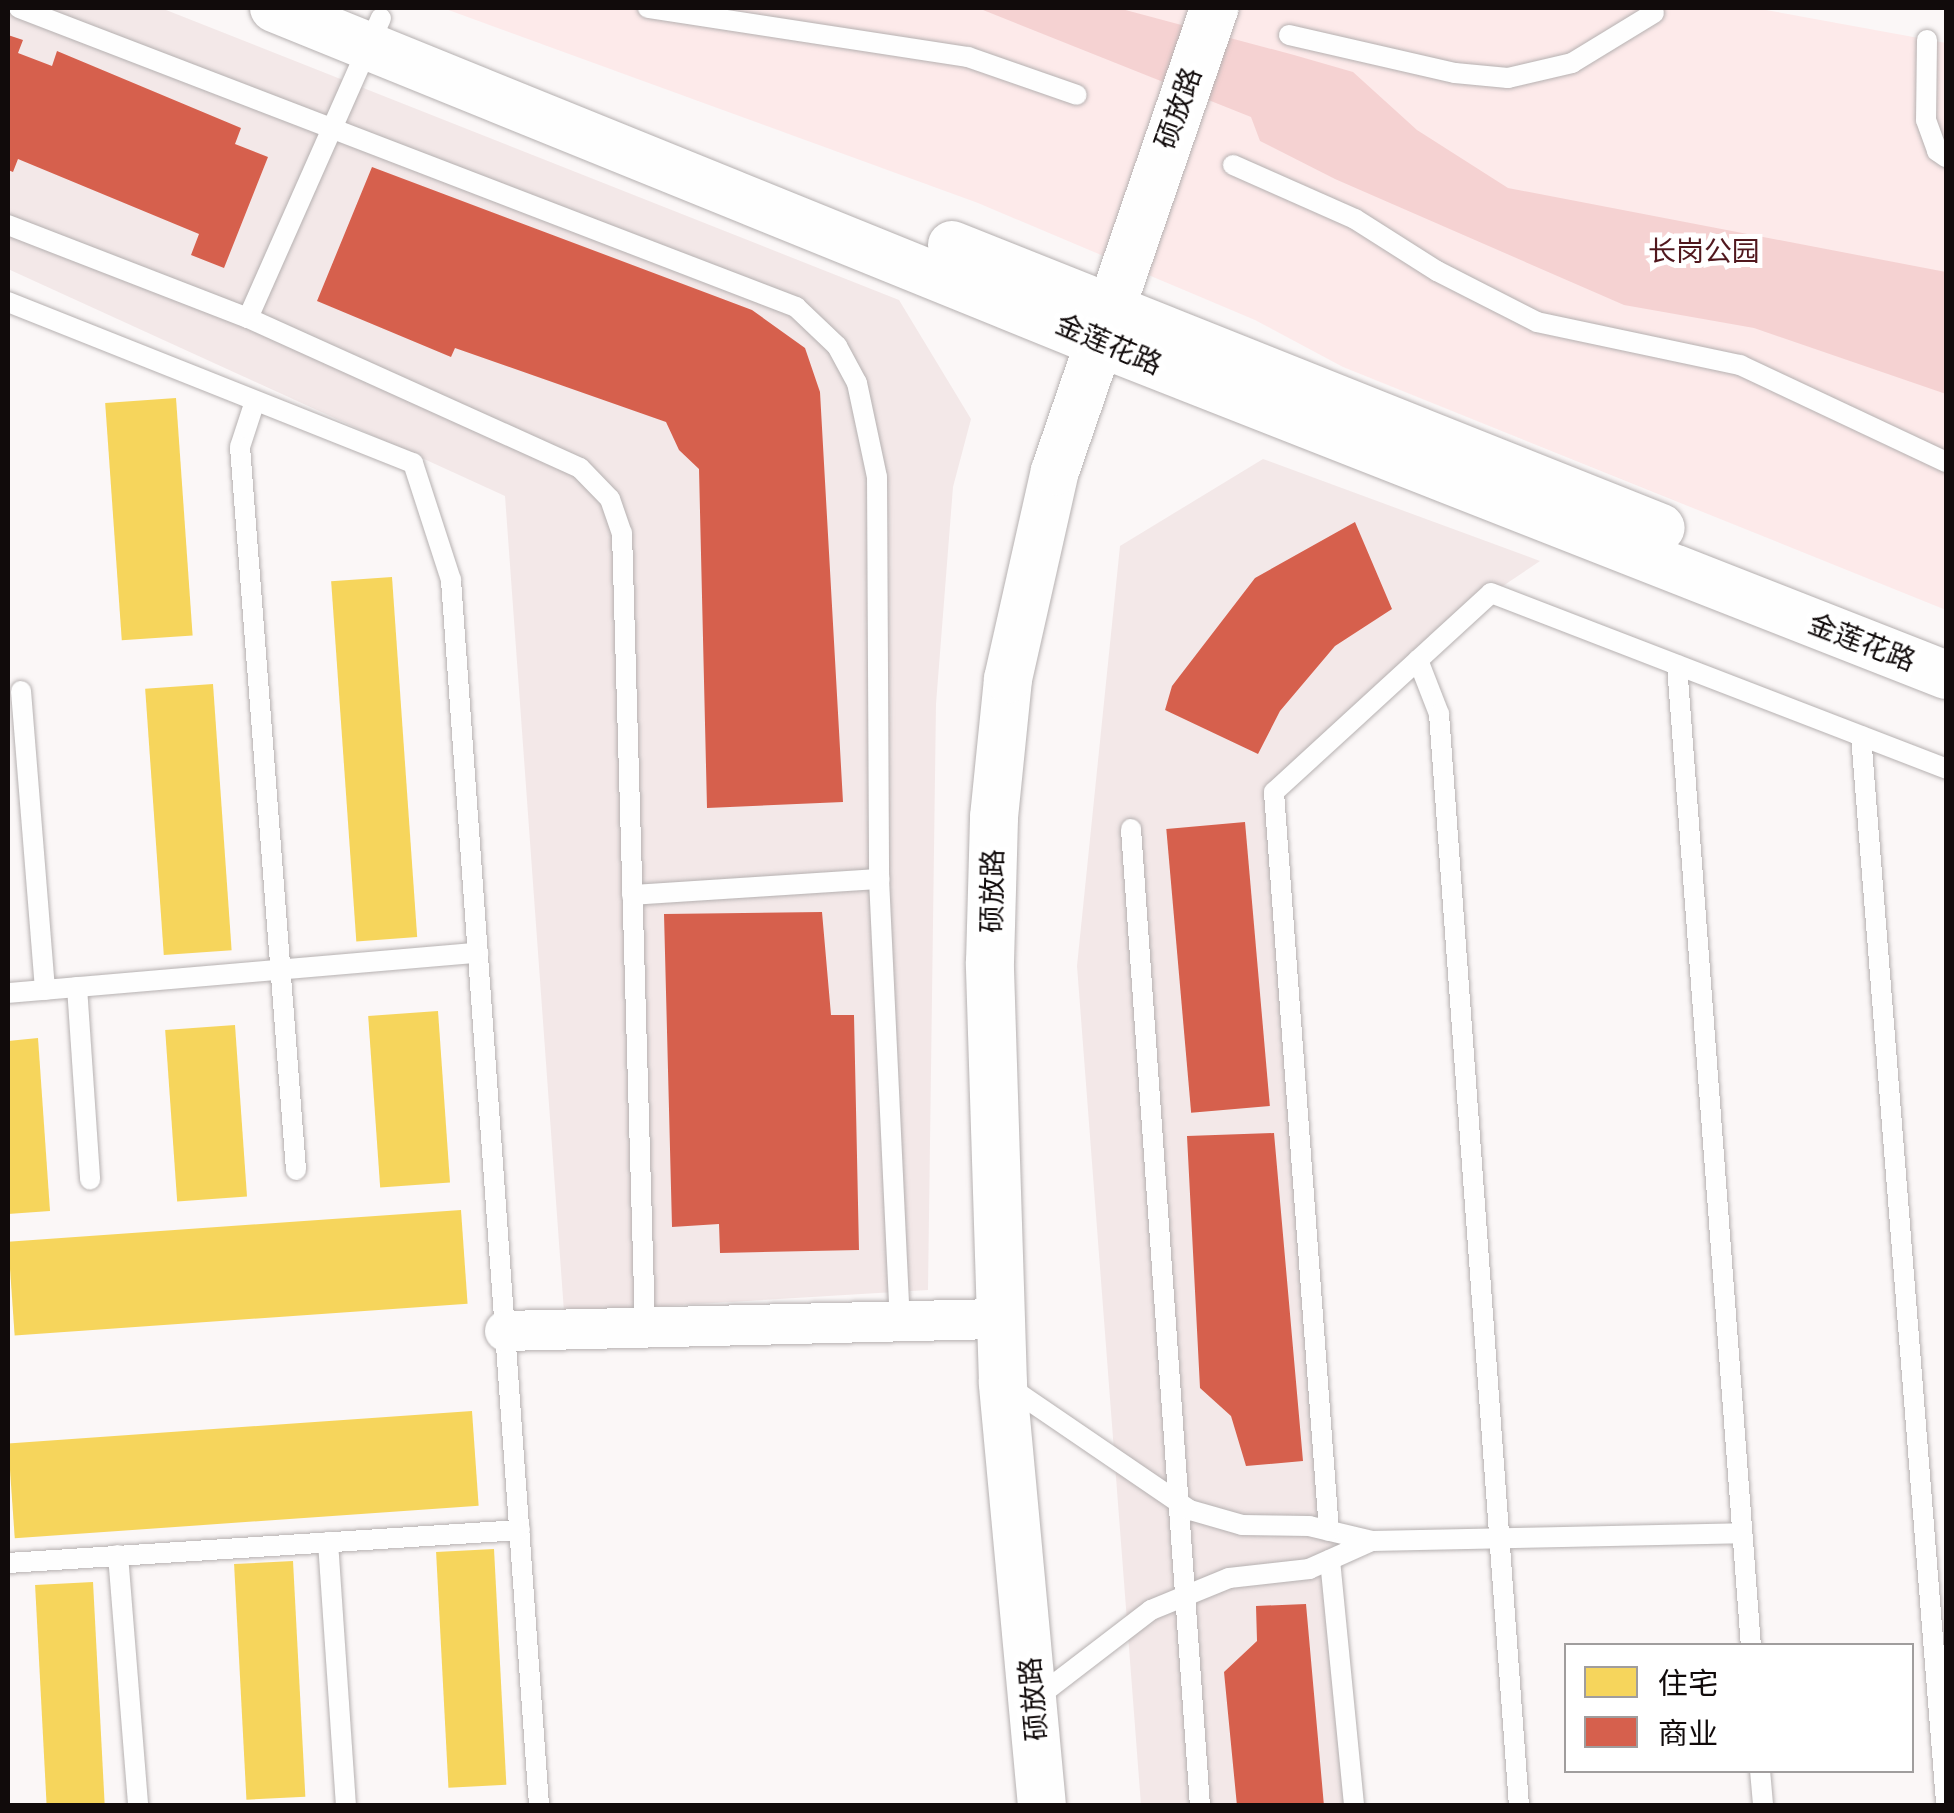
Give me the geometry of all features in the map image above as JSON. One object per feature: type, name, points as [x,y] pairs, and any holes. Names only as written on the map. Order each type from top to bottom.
[{"type":"street","name":"金莲花路","points":[[274,8],[368,24],[1102,322],[1946,675]]},
{"type":"street","name":"硕放路","points":[[1042,1806],[1003,1383],[990,962],[994,817],[1026,584],[1102,322],[1214,8]]},
{"type":"street","name":"金莲花路","points":[[1102,322],[1946,644]]},
{"type":"street","points":[[505,1330],[900,1318],[1001,1319]]},
{"type":"lane","points":[[19,8],[796,307],[837,346],[858,383],[877,477],[878,879],[900,1318]]},
{"type":"lane","points":[[648,8],[968,57],[1077,95]]},
{"type":"lane","points":[[1289,36],[1456,73],[1508,78],[1572,62],[1654,13]]},
{"type":"lane","points":[[248,318],[330,130],[368,24]]},
{"type":"lane","points":[[1927,40],[1926,120],[1937,151],[1946,157]]},
{"type":"lane","points":[[1233,165],[1356,219],[1437,271],[1538,322],[1740,365],[1946,462]]},
{"type":"lane","points":[[8,225],[248,318],[580,468],[610,499],[622,533],[645,1326]]},
{"type":"lane","points":[[8,302],[413,462],[451,580],[539,1806]]},
{"type":"lane","points":[[255,401],[240,447],[296,1170]]},
{"type":"lane","points":[[1329,1531],[1274,792],[1491,594],[1946,770]]},
{"type":"lane","points":[[1418,660],[1439,714],[1519,1806]]},
{"type":"lane","points":[[1678,665],[1751,1643]]},
{"type":"lane","points":[[21,692],[44,990]]},
{"type":"lane","points":[[1861,736],[1946,1802]]},
{"type":"lane","points":[[1130,828],[1174,1499],[1200,1806]]},
{"type":"lane","points":[[632,895],[878,879]]},
{"type":"lane","points":[[8,993],[478,953]]},
{"type":"lane","points":[[77,987],[90,1180]]},
{"type":"lane","points":[[1003,1383],[1174,1499],[1242,1525],[1329,1531],[1372,1541],[1742,1533]]},
{"type":"lane","points":[[8,1562],[520,1530]]},
{"type":"lane","points":[[1033,1700],[1151,1610],[1229,1578],[1308,1570],[1372,1541]]},
{"type":"lane","points":[[328,1542],[346,1806]]},
{"type":"lane","points":[[118,1556],[138,1806]]},
{"type":"lane","points":[[1330,1560],[1354,1806]]},
{"type":"lane","points":[[1760,1773],[1763,1806]]},
{"type":"shaded area","points":[[8,8],[161,8],[899,300],[971,419],[953,487],[936,704],[928,1290],[564,1312],[505,496],[8,269]]},
{"type":"shaded area","points":[[978,8],[1118,8],[1294,55],[1353,72],[1417,130],[1508,188],[1946,272],[1946,394],[1754,328],[1624,305],[1335,179],[1260,141],[1251,117]]},
{"type":"shaded area","points":[[1263,459],[1540,561],[1491,594],[1274,792],[1354,1805],[1141,1805],[1077,966],[1120,546]]},
{"type":"green space","name":"长岗公园","points":[[443,8],[1755,8],[1946,43],[1946,610],[1343,367],[1255,320],[978,203]]},
{"type":"building: 住宅","points":[[176,398],[193,635],[122,640],[105,403]]},
{"type":"building: 住宅","points":[[392,577],[417,937],[356,941],[331,581]]},
{"type":"building: 住宅","points":[[213,684],[232,950],[164,955],[145,689]]},
{"type":"building: 住宅","points":[[438,1011],[450,1183],[380,1187],[368,1016]]},
{"type":"building: 住宅","points":[[235,1025],[247,1197],[177,1201],[165,1030]]},
{"type":"building: 住宅","points":[[38,1038],[50,1211],[8,1214],[8,1041]]},
{"type":"building: 住宅","points":[[461,1210],[468,1304],[15,1335],[8,1242]]},
{"type":"building: 住宅","points":[[472,1411],[479,1506],[15,1538],[8,1443]]},
{"type":"building: 住宅","points":[[494,1549],[506,1785],[448,1788],[436,1552]]},
{"type":"building: 住宅","points":[[293,1561],[305,1797],[246,1800],[234,1564]]},
{"type":"building: 住宅","points":[[93,1582],[105,1806],[47,1806],[35,1585]]},
{"type":"building: 商业","points":[[8,35],[23,40],[18,53],[52,66],[57,51],[241,128],[235,144],[268,157],[224,268],[191,255],[199,234],[18,159],[13,172],[8,170]]},
{"type":"building: 商业","points":[[372,167],[752,310],[805,348],[820,392],[843,802],[707,808],[699,469],[679,450],[666,422],[455,348],[451,357],[317,301]]},
{"type":"building: 商业","points":[[1355,522],[1392,609],[1335,646],[1280,711],[1258,754],[1165,710],[1172,686],[1255,578]]},
{"type":"building: 商业","points":[[1245,822],[1270,1106],[1191,1113],[1166,829]]},
{"type":"building: 商业","points":[[822,912],[831,1015],[854,1015],[859,1250],[720,1253],[719,1224],[672,1227],[664,914]]},
{"type":"building: 商业","points":[[1274,1133],[1303,1461],[1246,1466],[1231,1416],[1200,1388],[1187,1136]]},
{"type":"building: 商业","points":[[1306,1604],[1324,1806],[1237,1806],[1224,1672],[1257,1641],[1256,1606]]}]
